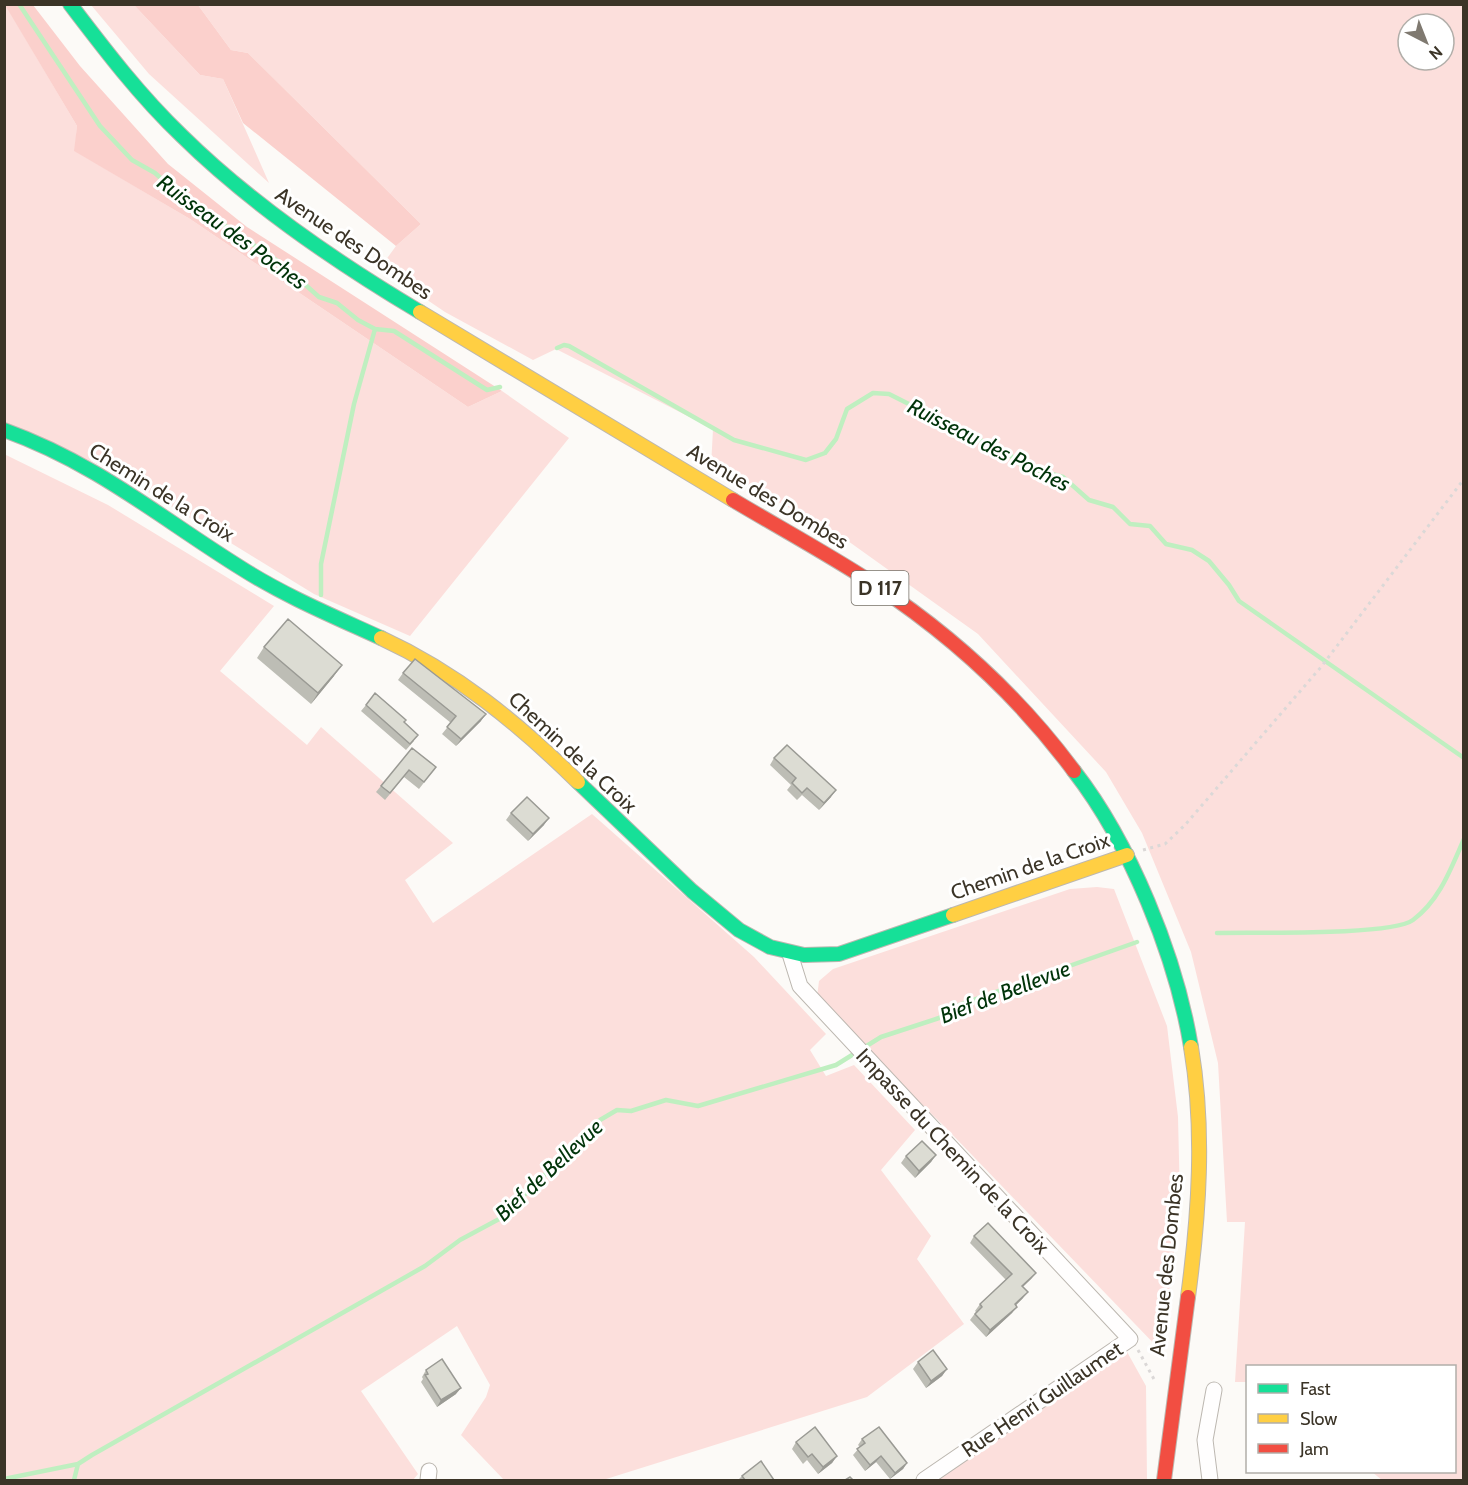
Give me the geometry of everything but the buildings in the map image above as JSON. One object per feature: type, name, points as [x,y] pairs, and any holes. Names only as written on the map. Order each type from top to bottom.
[{"type":"main road","name":"Avenue des Dombes","points":[[70,4],[143,95],[197,151],[272,215],[323,252],[874,584],[924,617],[980,666],[1044,735],[1093,796],[1127,855],[1159,934],[1186,1020],[1198,1105],[1199,1182],[1192,1262],[1170,1409],[1164,1480]]},
{"type":"main road","name":"Chemin de la Croix","points":[[4,430],[44,444],[124,488],[258,579],[322,613],[424,658],[479,693],[536,743],[663,866],[719,914],[767,946],[790,954],[808,956],[839,954],[1127,855]]},
{"type":"street","name":"Impasse du Chemin de la Croix","points":[[790,954],[800,987],[1130,1339]]},
{"type":"street","name":"Rue Henri Guillaumet","points":[[924,1480],[1130,1339]]},
{"type":"street","points":[[1210,1480],[1205,1440],[1214,1390]]},
{"type":"path","points":[[1127,855],[1165,844],[1185,825],[1321,667],[1464,479]]},
{"type":"path","points":[[1130,1339],[1149,1364],[1170,1409]]},
{"type":"shaded area","points":[[5,4],[77,126],[75,151],[190,219],[468,407],[502,391],[569,438],[410,636],[314,594],[117,473],[5,422]]},
{"type":"shaded area","points":[[5,5],[33,5],[80,66],[168,164],[247,227],[502,391],[468,407],[190,219],[74,151],[77,126]]},
{"type":"shaded area","points":[[91,5],[134,5],[200,75],[223,79],[269,183],[149,74]]},
{"type":"shaded area","points":[[134,5],[198,5],[231,50],[248,53],[421,224],[396,246],[243,123],[223,79],[200,75]]},
{"type":"shaded area","points":[[198,5],[1463,5],[1463,1480],[1382,1480],[1373,1473],[1456,1473],[1456,1365],[1246,1365],[1246,1382],[1235,1382],[1245,1222],[1227,1222],[1218,1063],[1191,952],[1142,833],[1106,772],[978,634],[834,531],[711,467],[713,429],[556,349],[533,360],[445,312],[380,268],[396,246],[421,224],[248,53],[231,50]]},
{"type":"shaded area","points":[[4,454],[108,505],[274,606],[220,671],[307,745],[321,727],[453,843],[405,880],[433,923],[592,814],[754,957],[826,1034],[810,1050],[826,1076],[854,1065],[915,1130],[881,1170],[931,1236],[917,1259],[964,1324],[867,1397],[603,1480],[504,1480],[461,1435],[486,1397],[490,1385],[457,1326],[361,1391],[418,1474],[413,1480],[5,1480]]},
{"type":"shaded area","points":[[1097,887],[1114,889],[1167,1026],[1178,1117],[1180,1201],[1162,1352],[945,1127],[843,1028],[817,997],[819,981],[833,969],[1070,889]]},
{"type":"shaded area","points":[[1126,1350],[1146,1386],[1147,1480],[935,1480]]},
{"type":"waterway","name":"Ruisseau des Poches","points":[[19,4],[100,126],[132,160],[155,173],[181,196],[282,264],[319,297],[337,303],[358,320],[375,329],[394,331],[487,390],[500,387]]},
{"type":"waterway","points":[[321,595],[321,564],[354,404],[375,329]]},
{"type":"waterway","name":"Ruisseau des Poches","points":[[557,348],[564,345],[569,346],[734,440],[806,460],[825,453],[836,439],[847,409],[873,393],[889,394],[1010,455],[1022,466],[1063,477],[1089,500],[1113,507],[1130,524],[1150,526],[1166,544],[1192,550],[1209,561],[1239,601],[1464,758]]},
{"type":"waterway","name":"Bief de Bellevue","points":[[1217,933],[1351,931],[1400,925],[1413,920],[1431,903],[1444,883],[1464,839]]},
{"type":"waterway","name":"Bief de Bellevue","points":[[74,1480],[78,1464],[92,1455],[425,1266],[460,1240],[501,1218],[600,1120],[617,1110],[631,1111],[666,1100],[698,1106],[836,1065],[881,1037],[939,1018],[956,1006],[1137,942]]},
{"type":"waterway","points":[[4,1479],[78,1464]]},
{"type":"traffic: fast","points":[[70,4],[137,89],[167,121],[237,186],[326,253],[420,312]]},
{"type":"traffic: fast","points":[[4,430],[38,444],[99,475],[275,588],[381,638]]},
{"type":"traffic: fast","points":[[1074,771],[1114,832],[1148,902],[1174,976],[1191,1047]]},
{"type":"traffic: fast","points":[[578,782],[692,891],[739,930],[770,947],[804,955],[839,954],[953,915]]},
{"type":"traffic: slow","points":[[420,312],[733,500]]},
{"type":"traffic: slow","points":[[381,638],[435,667],[486,701],[578,782]]},
{"type":"traffic: slow","points":[[953,915],[1127,855]]},
{"type":"traffic: slow","points":[[1188,1297],[1199,1172],[1198,1109],[1191,1047]]},
{"type":"traffic: jam","points":[[733,500],[857,573],[930,624],[1007,693],[1031,718],[1074,771]]},
{"type":"traffic: jam","points":[[1164,1480],[1188,1297]]}]
